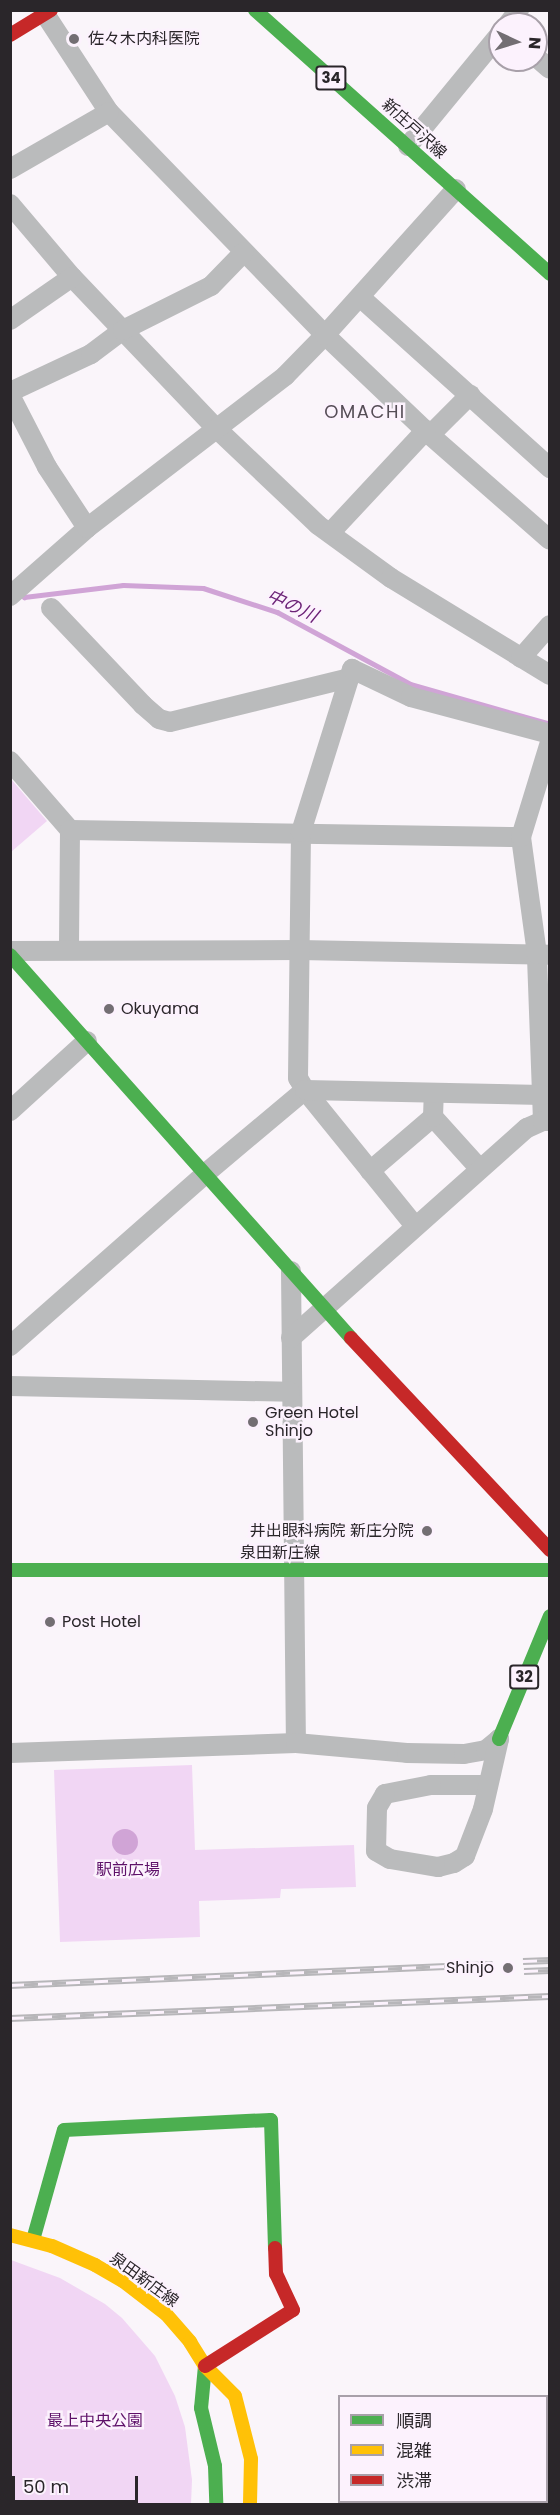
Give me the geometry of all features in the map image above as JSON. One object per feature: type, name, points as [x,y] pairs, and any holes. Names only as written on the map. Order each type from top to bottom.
[{"type":"main road","name":"新庄戸沢線","points":[[255,10],[549,274]]},
{"type":"main road","points":[[10,35],[48,13]]},
{"type":"main road","points":[[10,953],[323,1308],[549,1550]]},
{"type":"main road","name":"泉田新庄線","points":[[10,1570],[549,1570]]},
{"type":"main road","name":"32","points":[[499,1739],[549,1616]]},
{"type":"main road","points":[[33,2240],[64,2130],[271,2120],[276,2274],[293,2310],[205,2366],[201,2408],[215,2466],[216,2505]]},
{"type":"main road","name":"泉田新庄線","points":[[10,2235],[33,2240],[95,2265],[123,2281],[166,2314],[190,2342],[205,2366],[235,2396],[251,2459],[249,2505]]},
{"type":"street","points":[[48,13],[109,112],[325,335],[428,432],[549,540]]},
{"type":"street","points":[[408,146],[488,49]]},
{"type":"street","points":[[10,169],[109,112]]},
{"type":"street","points":[[10,596],[87,528],[285,376],[360,297],[456,189]]},
{"type":"street","points":[[10,204],[72,277],[217,429],[330,533],[391,578],[549,675]]},
{"type":"street","points":[[87,528],[47,467],[10,394],[91,354],[123,330],[211,286],[244,252]]},
{"type":"street","points":[[10,320],[72,277]]},
{"type":"street","points":[[360,297],[549,468]]},
{"type":"street","points":[[330,533],[428,432],[470,395]]},
{"type":"street","points":[[51,608],[143,705],[159,719],[170,722],[349,678]]},
{"type":"street","points":[[521,658],[549,625]]},
{"type":"street","points":[[415,1226],[305,1090],[298,1078],[301,832],[352,669],[411,697],[549,734]]},
{"type":"street","points":[[291,1338],[528,1128],[546,1121],[542,1095],[543,955],[521,837],[549,742]]},
{"type":"street","points":[[10,761],[70,830],[69,950]]},
{"type":"street","points":[[70,830],[521,837]]},
{"type":"street","points":[[10,953],[69,950],[299,950],[543,955]]},
{"type":"street","points":[[10,1112],[87,1041]]},
{"type":"street","points":[[10,1346],[206,1173],[305,1090],[542,1095]]},
{"type":"street","points":[[434,1093],[433,1117],[480,1169]]},
{"type":"street","points":[[370,1171],[433,1117]]},
{"type":"street","points":[[291,1271],[290,1392],[295,1569],[296,1743]]},
{"type":"street","points":[[10,1386],[290,1392]]},
{"type":"street","points":[[10,1753],[296,1743],[407,1753],[464,1754],[486,1750],[499,1739]]},
{"type":"street","points":[[488,1785],[431,1785],[385,1794],[377,1808],[376,1851],[390,1859],[438,1867],[454,1863],[465,1856],[472,1841],[488,1785],[499,1739]]},
{"type":"green space","points":[[10,778],[47,821],[11,852],[10,852]]},
{"type":"green space","name":"駅前広場","points":[[192,1765],[195,1850],[354,1845],[356,1887],[281,1889],[280,1898],[199,1901],[200,1937],[60,1942],[54,1770]]},
{"type":"green space","name":"最上中央公園","points":[[11,2260],[60,2278],[105,2304],[122,2318],[155,2356],[175,2396],[185,2427],[192,2480],[191,2504],[11,2504]]},
{"type":"shaded area","points":[[125,1829],[134,1833],[138,1842],[134,1851],[125,1855],[116,1851],[112,1842],[116,1833]]},
{"type":"waterway","name":"中の川","points":[[20,593],[24,597],[123,585],[203,588],[277,612],[410,684],[550,724]]},
{"type":"railway","points":[[523,1961],[550,1960]]},
{"type":"railway","points":[[10,1985],[493,1964]]},
{"type":"railway","points":[[524,1971],[550,1970]]},
{"type":"railway","points":[[10,2018],[550,1996]]},
{"type":"traffic: fast","points":[[255,10],[550,274]]},
{"type":"traffic: fast","points":[[10,955],[351,1338]]},
{"type":"traffic: fast","points":[[10,1570],[550,1570]]},
{"type":"traffic: fast","points":[[499,1739],[550,1616]]},
{"type":"traffic: fast","points":[[33,2240],[64,2130],[271,2120],[275,2248]]},
{"type":"traffic: fast","points":[[205,2366],[201,2408],[215,2466],[216,2504]]},
{"type":"traffic: slow","points":[[10,2235],[52,2246],[95,2265],[123,2281],[166,2314],[190,2342],[205,2366],[235,2396],[251,2459],[250,2504]]},
{"type":"traffic: jam","points":[[10,35],[51,10]]},
{"type":"traffic: jam","points":[[351,1338],[550,1550]]},
{"type":"traffic: jam","points":[[205,2366],[293,2310],[276,2274],[275,2248]]},
{"type":"place","name":"佐々木内科医院","points":[[74,39]]},
{"type":"place","name":"Okuyama","points":[[109,1009]]},
{"type":"place","name":"Green Hotel Shinjo","points":[[253,1422]]},
{"type":"place","name":"井出眼科病院 新庄分院","points":[[427,1531]]},
{"type":"place","name":"Post Hotel","points":[[50,1622]]},
{"type":"place","name":"Shinjo","points":[[508,1968]]},
{"type":"district","name":"OMACHI","points":[[365,412]]}]
